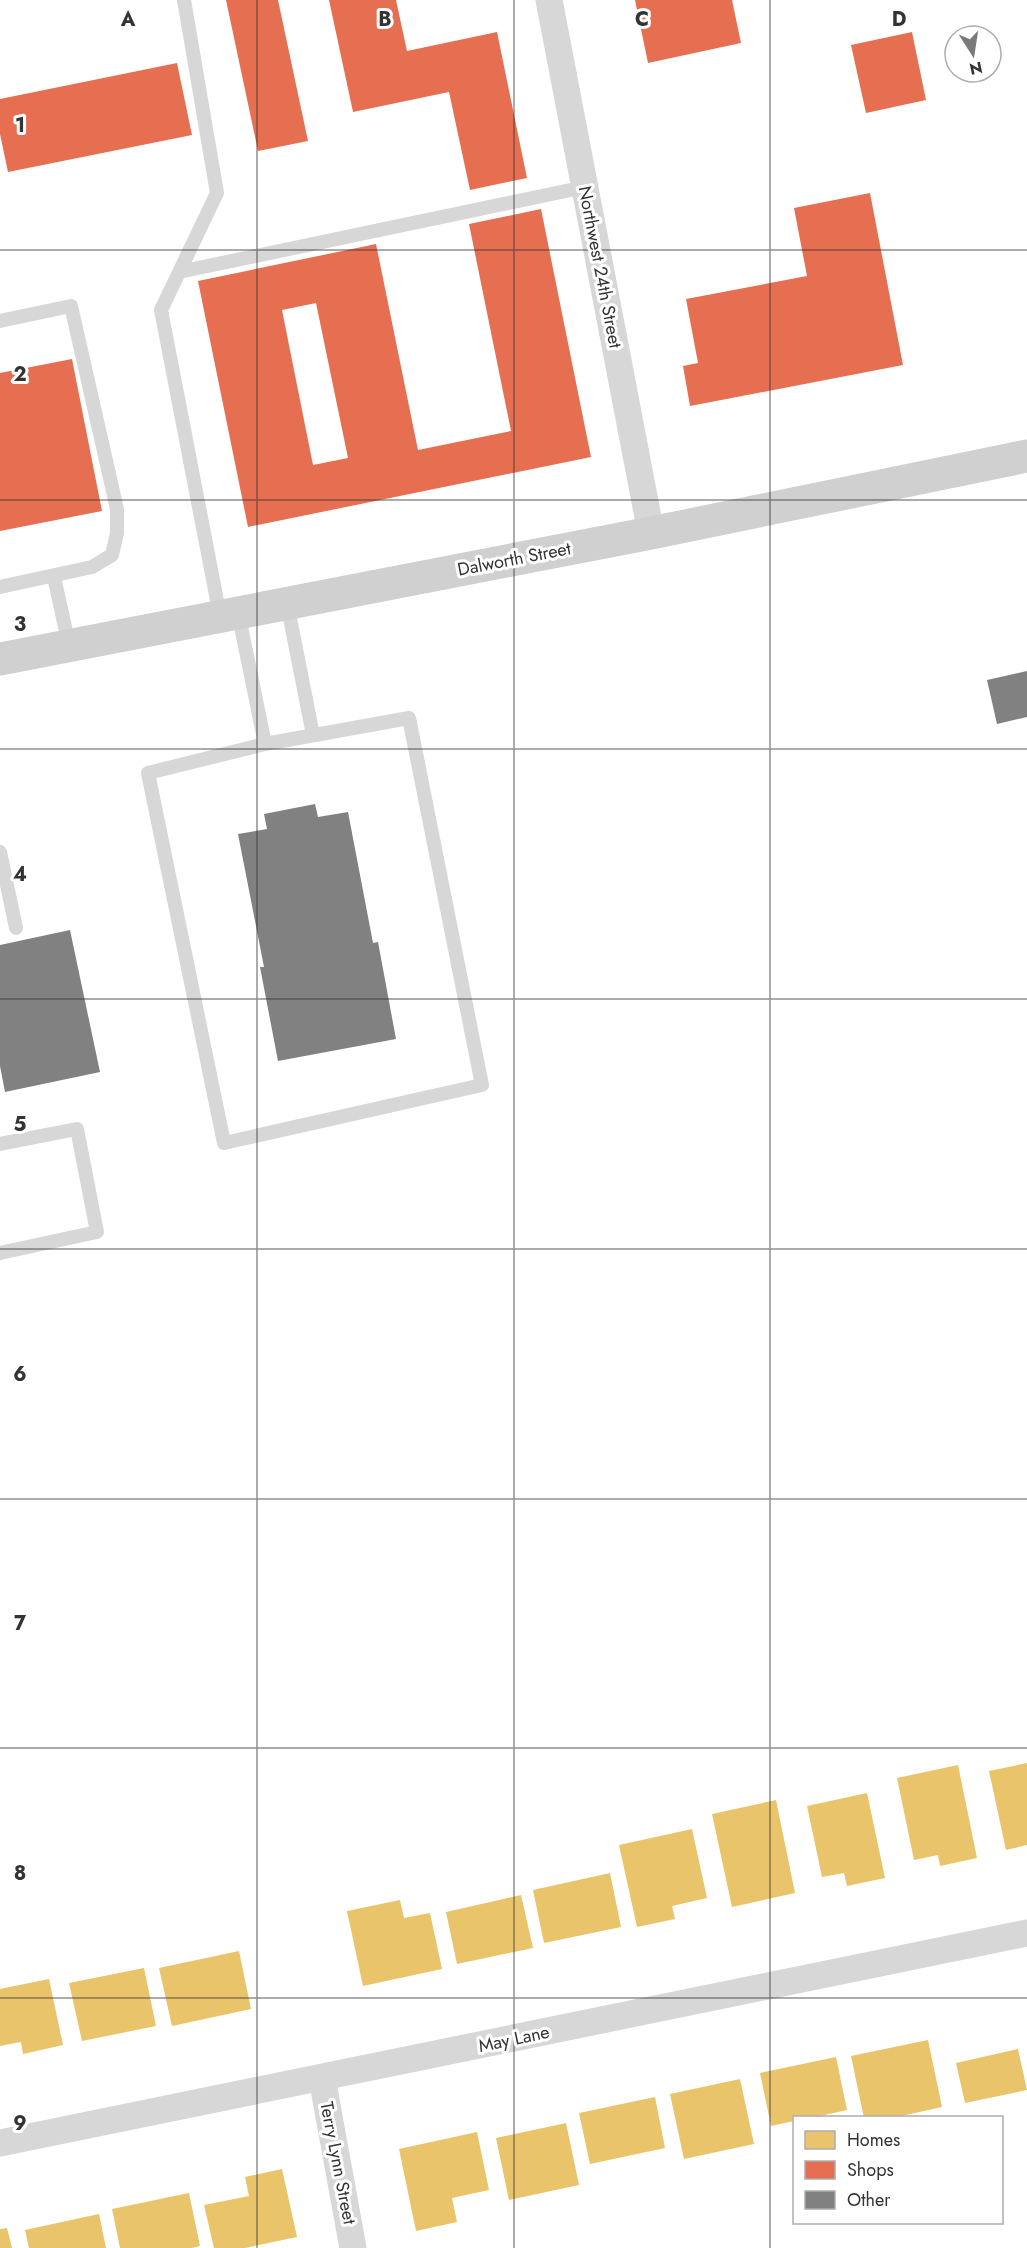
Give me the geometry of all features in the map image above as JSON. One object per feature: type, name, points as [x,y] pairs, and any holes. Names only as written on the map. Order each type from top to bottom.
[{"type":"street","name":"Northwest 24th Street","points":[[549,0],[651,533]]},
{"type":"street","name":"Dalworth Street","points":[[0,658],[651,533],[1027,456]]},
{"type":"street","name":"May Lane","points":[[0,2143],[322,2079],[1027,1933]]},
{"type":"street","name":"Terry Lynn Street","points":[[322,2079],[354,2248]]},
{"type":"lane","points":[[184,0],[217,193],[161,310],[229,614],[265,744]]},
{"type":"lane","points":[[179,272],[585,187]]},
{"type":"lane","points":[[0,321],[71,306],[117,509],[117,533],[112,555],[92,567],[0,587]]},
{"type":"lane","points":[[54,577],[69,645]]},
{"type":"lane","points":[[287,603],[313,735]]},
{"type":"lane","points":[[409,718],[482,1085],[224,1143],[148,773],[265,744],[313,735],[409,718]]},
{"type":"lane","points":[[0,852],[16,928]]},
{"type":"lane","points":[[0,1144],[77,1129],[97,1232],[0,1252]]},
{"type":"building: Homes","points":[[1027,1763],[1027,1845],[1006,1850],[989,1771]]},
{"type":"building: Homes","points":[[958,1765],[977,1858],[940,1866],[938,1855],[914,1860],[897,1778]]},
{"type":"building: Homes","points":[[867,1793],[885,1878],[847,1886],[844,1873],[822,1877],[807,1806]]},
{"type":"building: Homes","points":[[776,1800],[795,1893],[732,1907],[712,1814]]},
{"type":"building: Homes","points":[[692,1829],[707,1898],[672,1906],[675,1919],[637,1927],[619,1845]]},
{"type":"building: Homes","points":[[610,1873],[621,1927],[544,1943],[533,1890]]},
{"type":"building: Homes","points":[[521,1895],[533,1948],[457,1964],[446,1912]]},
{"type":"building: Homes","points":[[400,1900],[404,1918],[430,1913],[442,1969],[363,1986],[347,1911]]},
{"type":"building: Homes","points":[[239,1951],[251,2009],[172,2026],[159,1968]]},
{"type":"building: Homes","points":[[144,1968],[156,2026],[82,2041],[69,1983]]},
{"type":"building: Homes","points":[[49,1979],[63,2045],[23,2054],[21,2042],[0,2046],[0,1989]]},
{"type":"building: Homes","points":[[928,2040],[942,2107],[901,2116],[864,2116],[851,2056]]},
{"type":"building: Homes","points":[[1018,2049],[1027,2090],[965,2103],[956,2063]]},
{"type":"building: Homes","points":[[836,2057],[847,2110],[820,2116],[793,2116],[793,2121],[771,2126],[760,2073]]},
{"type":"building: Homes","points":[[740,2079],[754,2144],[684,2159],[670,2094]]},
{"type":"building: Homes","points":[[655,2097],[665,2148],[590,2164],[579,2113]]},
{"type":"building: Homes","points":[[566,2123],[579,2185],[509,2200],[496,2138]]},
{"type":"building: Homes","points":[[477,2132],[489,2190],[452,2198],[457,2222],[416,2231],[399,2149]]},
{"type":"building: Homes","points":[[282,2169],[297,2237],[245,2248],[214,2248],[204,2205],[249,2196],[245,2177]]},
{"type":"building: Homes","points":[[189,2193],[200,2246],[120,2248],[112,2209]]},
{"type":"building: Homes","points":[[99,2214],[106,2248],[29,2248],[25,2230]]},
{"type":"building: Homes","points":[[7,2228],[12,2248],[0,2248],[0,2229]]},
{"type":"building: Shops","points":[[226,0],[278,0],[308,141],[258,151]]},
{"type":"building: Shops","points":[[329,0],[396,0],[407,51],[497,32],[527,178],[470,190],[449,92],[353,112]]},
{"type":"building: Shops","points":[[635,0],[732,0],[741,43],[648,63]]},
{"type":"building: Shops","points":[[912,32],[926,100],[866,113],[851,45]]},
{"type":"building: Shops","points":[[177,63],[192,135],[8,172],[0,134],[0,99]]},
{"type":"building: Shops","points":[[870,193],[903,365],[690,406],[683,366],[698,363],[686,299],[807,276],[794,208]]},
{"type":"building: Shops","points":[[541,209],[591,457],[248,527],[198,281],[376,244],[418,450],[511,431],[469,224]],"holes":[[[316,303],[348,458],[313,465],[282,310]]]},
{"type":"building: Shops","points":[[72,359],[102,511],[0,531],[0,373]]},
{"type":"building: Other","points":[[1027,671],[1027,717],[997,724],[987,680]]},
{"type":"building: Other","points":[[315,804],[318,817],[348,812],[373,943],[378,942],[396,1039],[278,1061],[260,967],[264,967],[238,834],[267,829],[264,814]]},
{"type":"building: Other","points":[[70,930],[100,1072],[5,1092],[0,1066],[0,945]]}]
